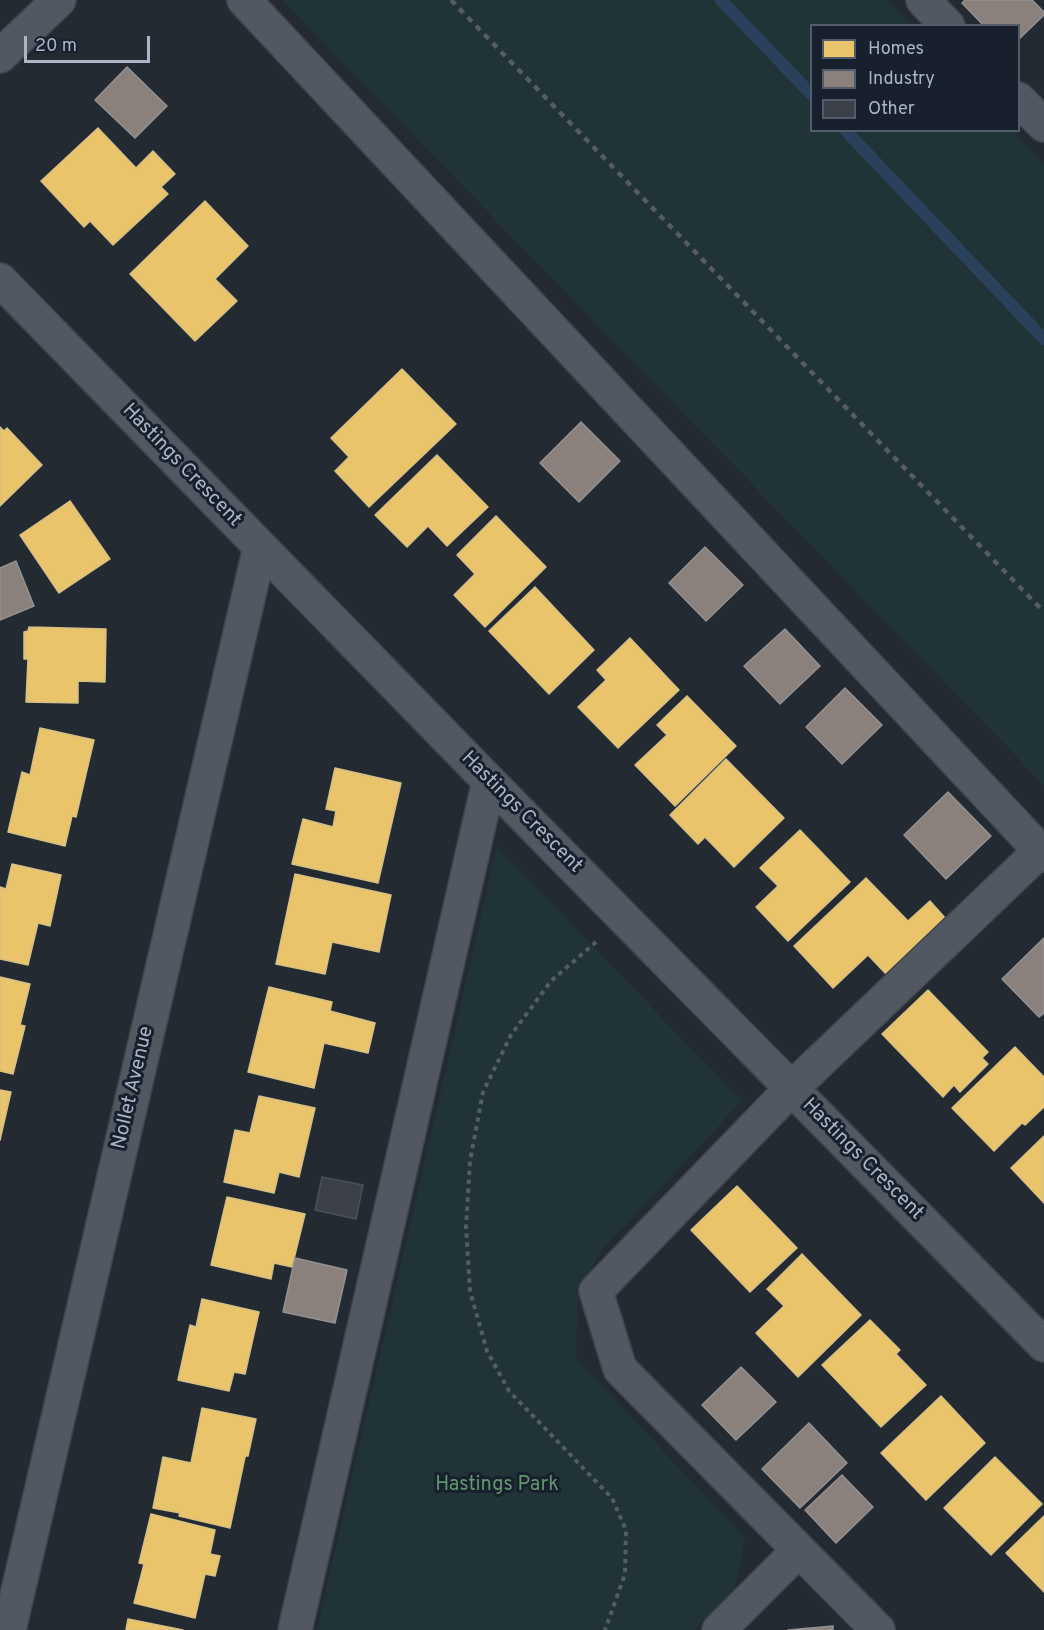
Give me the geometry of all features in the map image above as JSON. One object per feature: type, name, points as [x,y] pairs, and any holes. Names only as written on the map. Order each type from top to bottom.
[{"type":"street","points":[[0,56],[59,0]]},
{"type":"street","points":[[244,0],[1042,853],[792,1088],[597,1291],[620,1369],[878,1630]]},
{"type":"street","points":[[923,0],[946,24]]},
{"type":"street","points":[[1020,101],[1044,125]]},
{"type":"street","name":"Hastings Crescent","points":[[0,280],[1044,1345]]},
{"type":"street","name":"Nollet Avenue","points":[[9,1630],[260,547]]},
{"type":"street","points":[[295,1630],[489,781]]},
{"type":"street","points":[[719,1630],[799,1550]]},
{"type":"path","points":[[605,1630],[625,1574],[626,1530],[612,1498],[509,1391],[487,1351],[470,1291],[466,1227],[470,1161],[483,1092],[511,1035],[551,981],[623,917]]},
{"type":"green space","points":[[282,0],[887,0],[911,24],[810,24],[810,132],[1013,132],[1044,164],[1044,785]]},
{"type":"green space","name":"Hastings Park","points":[[497,847],[742,1101],[599,1253],[578,1297],[576,1358],[745,1538],[735,1588],[694,1630],[317,1630]]},
{"type":"building: Homes","points":[[98,128],[136,168],[153,151],[175,174],[161,187],[168,194],[113,245],[90,221],[84,227],[41,181]]},
{"type":"building: Homes","points":[[205,201],[248,246],[215,279],[237,301],[195,341],[130,274]]},
{"type":"building: Homes","points":[[402,369],[456,424],[369,507],[335,471],[349,457],[331,438]]},
{"type":"building: Homes","points":[[0,427],[4,431],[7,428],[42,465],[0,506]]},
{"type":"building: Homes","points":[[437,455],[488,507],[447,546],[428,526],[407,547],[375,515]]},
{"type":"building: Homes","points":[[70,501],[110,559],[59,593],[20,535]]},
{"type":"building: Homes","points":[[496,516],[546,567],[485,627],[454,595],[475,574],[457,555]]},
{"type":"building: Homes","points":[[535,587],[594,650],[549,694],[489,631]]},
{"type":"building: Homes","points":[[29,627],[106,629],[105,682],[78,681],[78,703],[26,702],[28,659],[24,659],[24,632],[28,631]]},
{"type":"building: Homes","points":[[630,638],[679,690],[618,748],[578,707],[606,680],[597,670]]},
{"type":"building: Homes","points":[[687,696],[736,746],[675,806],[635,765],[667,735],[657,725]]},
{"type":"building: Homes","points":[[40,728],[94,740],[76,817],[72,816],[65,846],[8,832],[22,772],[30,775]]},
{"type":"building: Homes","points":[[726,759],[784,818],[734,867],[705,837],[698,844],[670,815]]},
{"type":"building: Homes","points":[[335,768],[401,783],[378,883],[292,864],[303,819],[333,827],[336,811],[326,809]]},
{"type":"building: Homes","points":[[800,830],[850,882],[788,941],[756,907],[778,886],[760,868]]},
{"type":"building: Homes","points":[[12,864],[61,875],[50,926],[38,923],[28,965],[0,959],[0,887],[6,889]]},
{"type":"building: Homes","points":[[295,874],[391,895],[379,952],[332,942],[325,974],[276,964]]},
{"type":"building: Homes","points":[[866,878],[908,921],[930,901],[946,919],[887,975],[868,955],[833,988],[794,946]]},
{"type":"building: Homes","points":[[0,977],[30,984],[20,1025],[25,1026],[13,1074],[0,1071]]},
{"type":"building: Homes","points":[[269,987],[332,1002],[330,1011],[375,1023],[368,1053],[324,1043],[314,1088],[248,1072]]},
{"type":"building: Homes","points":[[928,990],[988,1052],[982,1058],[988,1064],[960,1092],[954,1085],[943,1097],[882,1034]]},
{"type":"building: Homes","points":[[1015,1047],[1044,1077],[1044,1107],[1025,1125],[1022,1123],[994,1151],[952,1108]]},
{"type":"building: Homes","points":[[0,1090],[11,1092],[0,1140]]},
{"type":"building: Homes","points":[[259,1096],[315,1108],[299,1177],[279,1172],[274,1193],[224,1182],[235,1130],[250,1133]]},
{"type":"building: Homes","points":[[1044,1136],[1044,1203],[1011,1168]]},
{"type":"building: Homes","points":[[737,1186],[797,1248],[750,1292],[691,1230]]},
{"type":"building: Homes","points":[[227,1197],[305,1214],[292,1267],[274,1263],[271,1279],[211,1265]]},
{"type":"building: Homes","points":[[802,1254],[861,1315],[798,1377],[756,1333],[784,1306],[767,1289]]},
{"type":"building: Homes","points":[[202,1299],[259,1312],[245,1374],[234,1372],[229,1391],[178,1380],[190,1325],[196,1327]]},
{"type":"building: Homes","points":[[870,1320],[900,1350],[896,1354],[926,1385],[881,1427],[822,1365]]},
{"type":"building: Homes","points":[[941,1396],[985,1443],[926,1500],[881,1453]]},
{"type":"building: Homes","points":[[202,1408],[256,1419],[248,1456],[245,1457],[230,1528],[179,1516],[180,1513],[153,1508],[163,1457],[191,1463]]},
{"type":"building: Homes","points":[[995,1457],[1042,1504],[991,1555],[944,1508]]},
{"type":"building: Homes","points":[[151,1514],[215,1530],[210,1554],[220,1556],[215,1576],[205,1574],[195,1618],[134,1603],[144,1564],[139,1563]]},
{"type":"building: Homes","points":[[1044,1516],[1044,1592],[1006,1553]]},
{"type":"building: Homes","points":[[128,1619],[183,1630],[126,1630]]},
{"type":"building: Industry","points":[[965,0],[1032,0],[1044,12],[1044,15],[1020,38],[1020,24],[982,24],[962,3]]},
{"type":"building: Industry","points":[[127,67],[167,106],[135,138],[95,100]]},
{"type":"building: Industry","points":[[581,422],[620,461],[579,502],[540,463]]},
{"type":"building: Industry","points":[[705,547],[743,585],[706,621],[669,583]]},
{"type":"building: Industry","points":[[16,561],[34,606],[0,620],[0,568]]},
{"type":"building: Industry","points":[[785,629],[820,666],[780,704],[744,666]]},
{"type":"building: Industry","points":[[845,688],[882,725],[842,764],[806,727]]},
{"type":"building: Industry","points":[[948,792],[991,836],[946,879],[904,835]]},
{"type":"building: Industry","points":[[1044,938],[1044,1013],[1039,1017],[1002,979]]},
{"type":"building: Industry","points":[[295,1258],[347,1270],[335,1323],[283,1312]]},
{"type":"building: Industry","points":[[741,1367],[776,1402],[736,1440],[702,1405]]},
{"type":"building: Industry","points":[[809,1423],[847,1463],[800,1508],[762,1469]]},
{"type":"building: Industry","points":[[842,1475],[873,1507],[836,1543],[805,1510]]},
{"type":"building: Industry","points":[[833,1626],[833,1630],[788,1630]]},
{"type":"building: Other","points":[[322,1177],[363,1185],[356,1219],[315,1210]]},
{"type":"waterway","points":[[721,0],[810,93]]},
{"type":"waterway","points":[[847,132],[1044,339]]},
{"type":"railway","points":[[451,0],[1044,612]]}]
